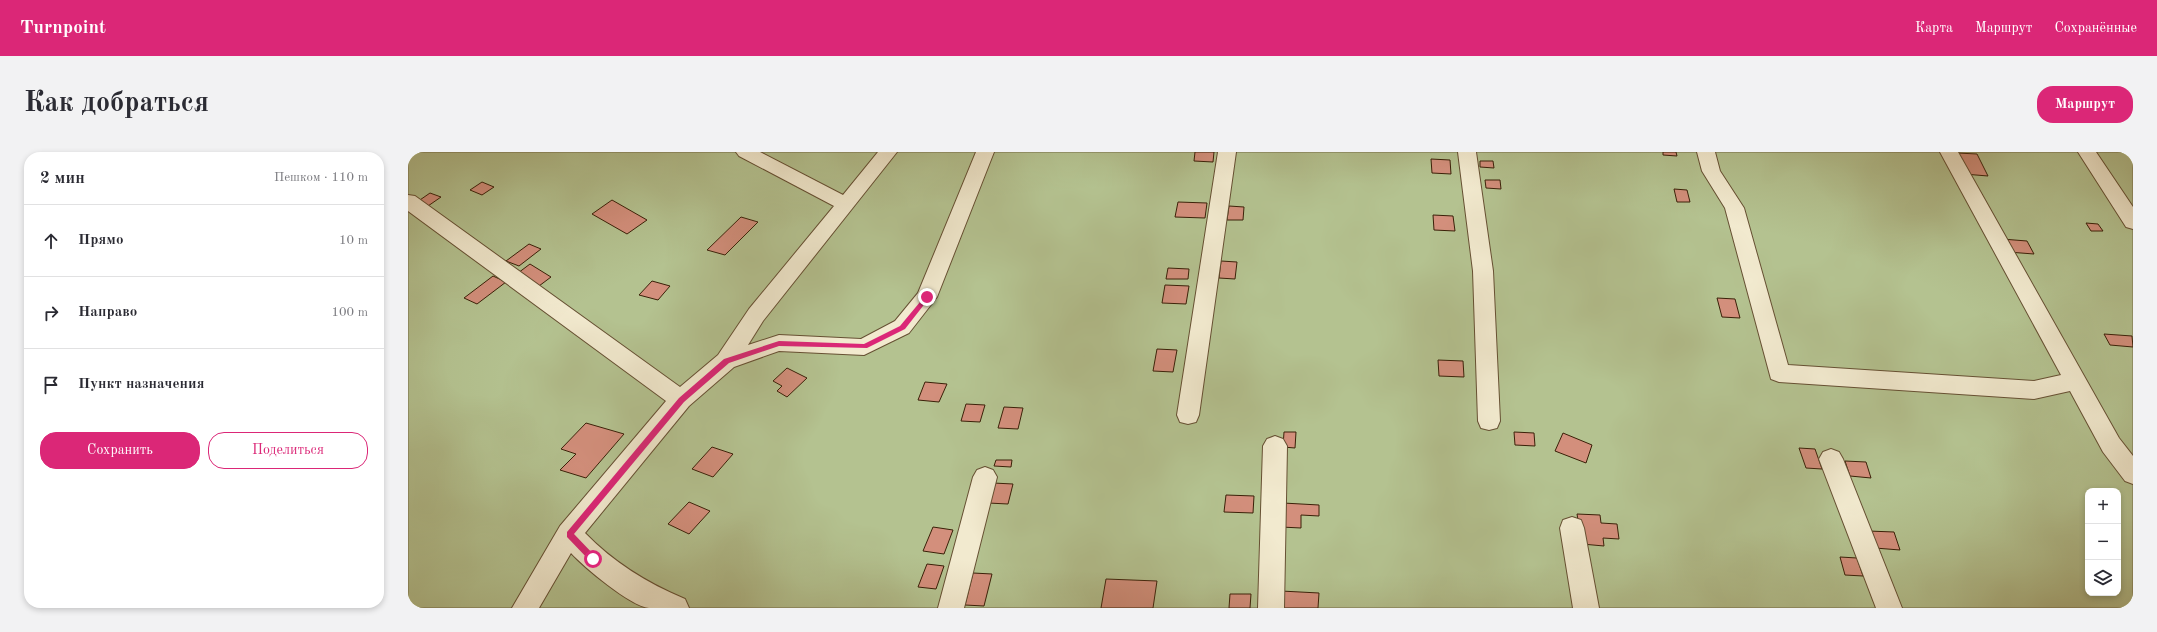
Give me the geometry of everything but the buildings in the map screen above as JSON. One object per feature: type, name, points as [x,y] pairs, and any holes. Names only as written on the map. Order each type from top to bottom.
[{"type":"lane","points":[[745,152],[846,204]]},
{"type":"lane","points":[[526,608],[569,534],[682,400],[726,361],[756,315],[888,152]]},
{"type":"lane","points":[[726,361],[779,343],[864,347],[902,327],[927,297],[985,152]]},
{"type":"lane","points":[[1188,415],[1227,152]]},
{"type":"lane","points":[[1467,152],[1483,271],[1489,421]]},
{"type":"lane","points":[[1706,152],[1711,171],[1734,208],[1779,373],[2034,390],[2075,381]]},
{"type":"lane","points":[[1949,152],[2111,445],[2133,474]]},
{"type":"lane","points":[[2087,152],[2133,222]]},
{"type":"lane","points":[[408,201],[682,400]]},
{"type":"lane","points":[[1271,608],[1275,446]]},
{"type":"lane","points":[[1831,459],[1889,608]]},
{"type":"lane","points":[[951,608],[985,477]]},
{"type":"lane","points":[[1572,528],[1586,608]]},
{"type":"lane","points":[[569,534],[593,559],[605,568],[642,593],[676,608]]},
{"type":"green space","points":[[408,152],[2133,152],[2133,608],[408,608]]},
{"type":"route","points":[[593,559],[569,534],[682,400],[726,361],[779,343],[864,347],[902,327],[927,297]]}]
